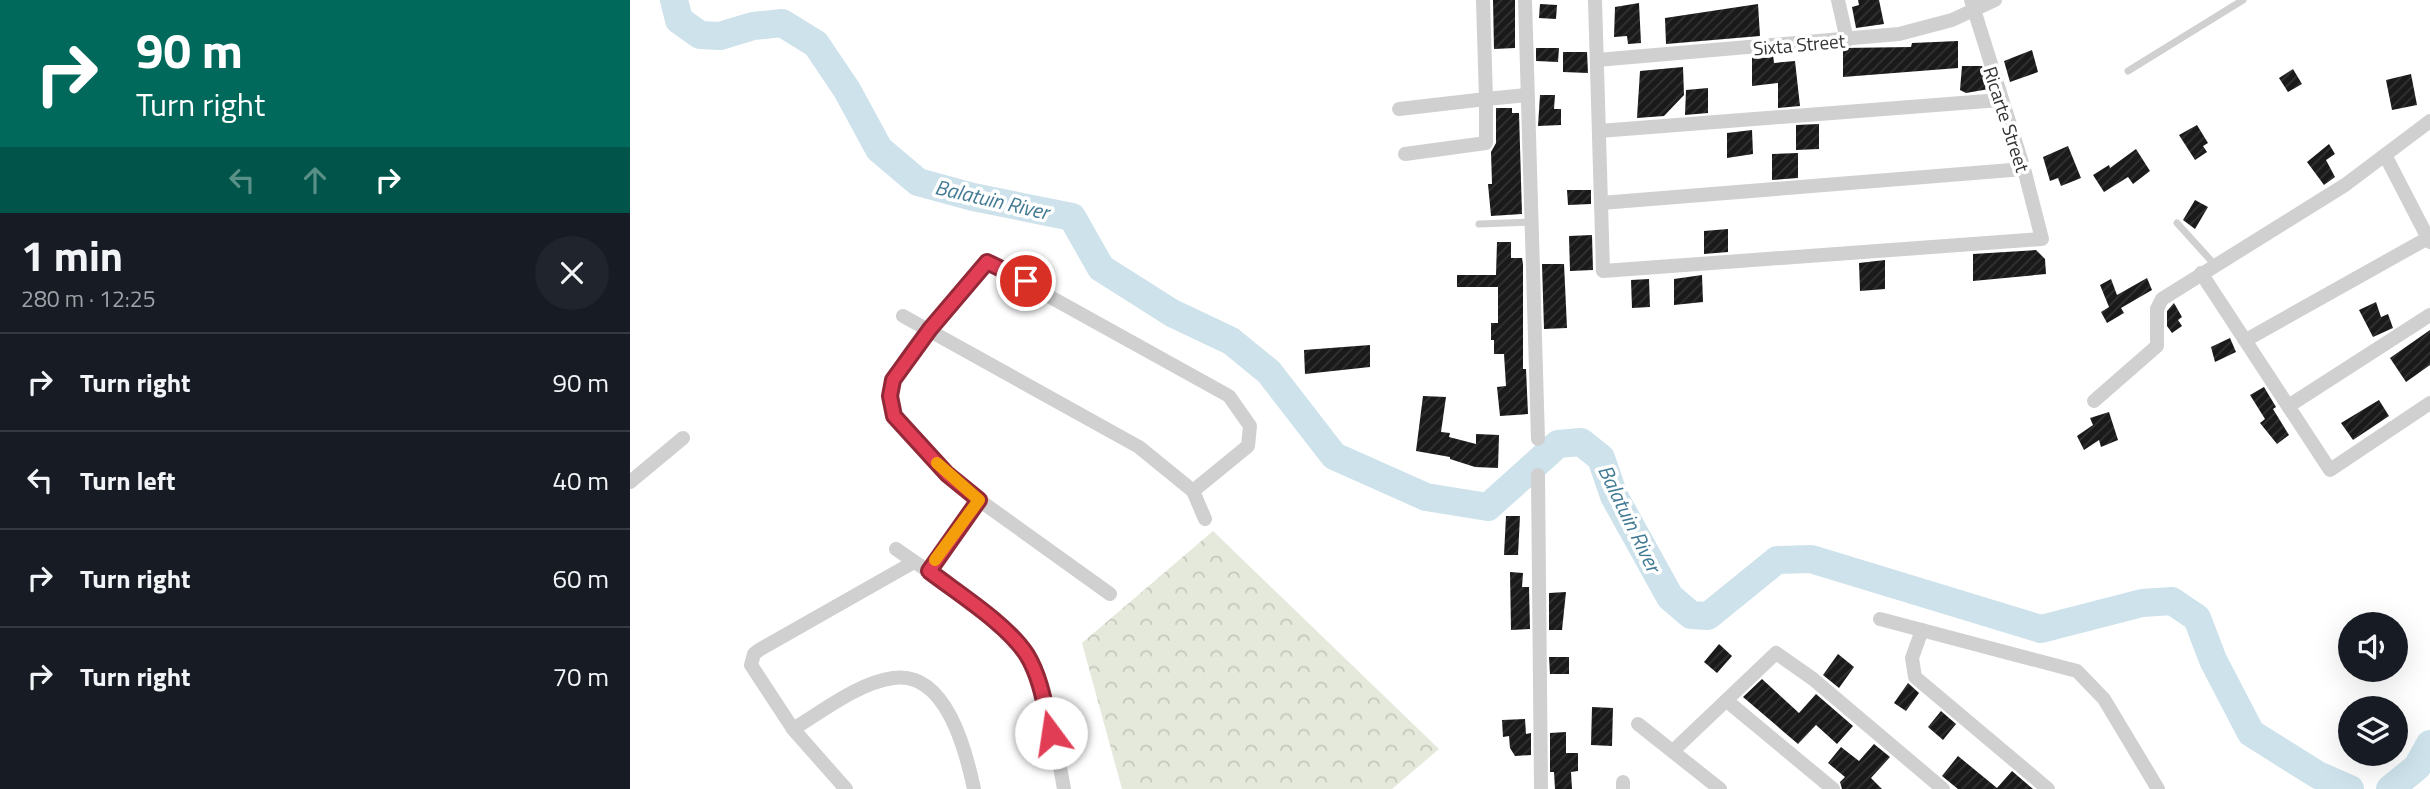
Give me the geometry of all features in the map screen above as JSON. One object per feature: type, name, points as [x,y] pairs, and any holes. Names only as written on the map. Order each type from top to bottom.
[{"type":"street","points":[[1405,154],[1486,143],[1483,0]]},
{"type":"street","points":[[1525,0],[1538,439]]},
{"type":"street","points":[[1595,0],[1601,204],[2024,169]]},
{"type":"street","points":[[1838,0],[1847,40]]},
{"type":"street","name":"Sixta Street","points":[[1597,60],[1847,40],[1910,32],[1972,6],[1995,0]]},
{"type":"street","name":"Ricarte Street","points":[[1601,204],[1603,271],[2042,239],[2024,169],[1972,6]]},
{"type":"street","points":[[1399,109],[1527,94]]},
{"type":"street","points":[[1599,131],[2000,100]]},
{"type":"street","points":[[2094,401],[2157,346],[2157,309],[2162,299],[2345,185],[2430,121]]},
{"type":"street","points":[[2246,340],[2429,240],[2385,155]]},
{"type":"street","points":[[1110,594],[947,474],[894,416],[890,407],[893,380],[930,329],[987,262],[1229,396],[1250,426],[1248,446],[1193,491]]},
{"type":"street","points":[[2201,273],[2290,405],[2330,470],[2430,403]]},
{"type":"street","points":[[2290,405],[2430,315]]},
{"type":"street","points":[[903,316],[1139,447],[1193,491],[1205,519]]},
{"type":"street","points":[[630,482],[683,438]]},
{"type":"street","points":[[1538,475],[1541,789]]},
{"type":"street","points":[[929,571],[979,500]]},
{"type":"street","points":[[896,550],[929,571],[1014,639],[1027,655],[1036,673],[1064,789]]},
{"type":"street","points":[[846,789],[793,729],[751,665],[754,654],[914,562]]},
{"type":"street","points":[[1880,619],[2077,671],[2104,699],[2158,789]]},
{"type":"street","points":[[1922,630],[1912,658],[1915,677],[2048,789]]},
{"type":"street","points":[[1674,750],[1776,653],[1813,679],[1943,789]]},
{"type":"street","points":[[793,729],[852,693],[894,678],[919,681],[943,702],[965,747],[974,789]]},
{"type":"street","points":[[1727,702],[1833,789]]},
{"type":"street","points":[[1638,724],[1720,789]]},
{"type":"lane","points":[[2128,71],[2243,0]]},
{"type":"lane","points":[[1479,224],[1531,222]]},
{"type":"lane","points":[[2177,223],[2215,265]]},
{"type":"green space","points":[[1213,531],[1439,749],[1392,789],[1122,789],[1082,643]]},
{"type":"building","points":[[1493,0],[1515,0],[1515,48],[1494,49]]},
{"type":"building","points":[[1858,0],[1879,0],[1884,24],[1856,28],[1852,7],[1859,5]]},
{"type":"building","points":[[1639,3],[1641,43],[1628,44],[1627,36],[1614,37],[1615,7]]},
{"type":"building","points":[[1540,4],[1557,5],[1556,19],[1539,18]]},
{"type":"building","points":[[1758,4],[1760,36],[1666,44],[1665,18]]},
{"type":"building","points":[[1958,41],[1958,68],[1843,77],[1843,48],[1911,47],[1912,43]]},
{"type":"building","points":[[1536,48],[1559,48],[1558,62],[1536,61]]},
{"type":"building","points":[[2032,50],[2038,72],[2010,82],[2004,61]]},
{"type":"building","points":[[1563,52],[1587,52],[1588,73],[1563,72]]},
{"type":"building","points":[[1773,54],[1774,63],[1795,61],[1800,106],[1778,108],[1778,83],[1752,86],[1752,56]]},
{"type":"building","points":[[1962,66],[1982,66],[1989,89],[1966,93],[1960,90]]},
{"type":"building","points":[[1683,67],[1684,95],[1664,116],[1637,118],[1640,71]]},
{"type":"building","points":[[2293,69],[2302,84],[2288,92],[2279,78]]},
{"type":"building","points":[[2411,74],[2417,105],[2392,110],[2386,80]]},
{"type":"building","points":[[1708,88],[1708,113],[1685,115],[1686,90]]},
{"type":"building","points":[[1540,95],[1555,95],[1554,109],[1561,109],[1561,125],[1538,126]]},
{"type":"building","points":[[1496,108],[1512,108],[1512,113],[1519,113],[1522,214],[1491,216],[1488,184],[1492,184],[1491,152],[1496,143]]},
{"type":"building","points":[[1819,124],[1819,149],[1796,150],[1796,125]]},
{"type":"building","points":[[2197,125],[2208,143],[2203,146],[2207,152],[2195,160],[2179,135]]},
{"type":"building","points":[[1752,130],[1753,154],[1727,158],[1727,133]]},
{"type":"building","points":[[2329,144],[2335,154],[2326,160],[2335,177],[2324,185],[2307,162]]},
{"type":"building","points":[[2068,146],[2081,178],[2061,186],[2058,178],[2050,181],[2043,157]]},
{"type":"building","points":[[2136,149],[2150,171],[2133,184],[2128,177],[2104,192],[2093,175],[2109,165],[2110,168]]},
{"type":"building","points":[[1798,153],[1798,178],[1772,180],[1772,154]]},
{"type":"building","points":[[1567,190],[1591,190],[1591,204],[1568,205]]},
{"type":"building","points":[[2195,200],[2208,207],[2195,229],[2183,220]]},
{"type":"building","points":[[1728,229],[1728,252],[1704,254],[1704,231]]},
{"type":"building","points":[[1592,235],[1593,270],[1570,271],[1569,236]]},
{"type":"building","points":[[1497,242],[1511,242],[1511,258],[1522,258],[1523,369],[1526,369],[1528,414],[1500,416],[1497,387],[1506,386],[1504,354],[1494,354],[1494,340],[1491,340],[1491,323],[1498,323],[1498,287],[1457,287],[1457,275],[1496,275]]},
{"type":"building","points":[[2036,250],[2045,259],[2046,274],[1973,281],[1973,254]]},
{"type":"building","points":[[1885,260],[1885,289],[1860,291],[1859,263]]},
{"type":"building","points":[[1542,264],[1564,264],[1567,328],[1544,329]]},
{"type":"building","points":[[1702,275],[1703,302],[1674,305],[1674,279]]},
{"type":"building","points":[[2147,278],[2152,290],[2121,308],[2124,313],[2107,323],[2101,312],[2109,307],[2100,285],[2111,279],[2117,295]]},
{"type":"building","points":[[1649,279],[1650,307],[1632,308],[1631,280]]},
{"type":"building","points":[[2376,302],[2381,317],[2388,314],[2393,328],[2373,337],[2359,310]]},
{"type":"building","points":[[2174,303],[2182,317],[2178,320],[2182,326],[2172,333],[2167,326],[2167,311]]},
{"type":"building","points":[[2430,330],[2430,365],[2406,382],[2390,358]]},
{"type":"building","points":[[2230,338],[2236,352],[2215,362],[2211,347]]},
{"type":"building","points":[[1370,345],[1370,367],[1305,374],[1304,350]]},
{"type":"building","points":[[2264,387],[2276,407],[2273,409],[2289,435],[2277,444],[2260,423],[2265,419],[2250,395]]},
{"type":"building","points":[[1423,396],[1446,397],[1441,432],[1450,433],[1449,437],[1476,444],[1476,434],[1499,435],[1498,468],[1475,467],[1450,457],[1416,451]]},
{"type":"building","points":[[2379,400],[2389,416],[2353,440],[2341,423]]},
{"type":"building","points":[[2109,412],[2118,440],[2101,447],[2099,440],[2084,450],[2077,436],[2093,425],[2090,418]]},
{"type":"building","points":[[1506,516],[1520,516],[1518,555],[1504,555]]},
{"type":"building","points":[[1510,572],[1523,573],[1522,587],[1529,587],[1530,629],[1511,630]]},
{"type":"building","points":[[1566,592],[1562,630],[1549,630],[1549,593]]},
{"type":"building","points":[[1719,644],[1732,656],[1717,673],[1704,662]]},
{"type":"building","points":[[1838,654],[1854,667],[1839,688],[1823,675]]},
{"type":"building","points":[[1549,657],[1569,657],[1569,674],[1550,674]]},
{"type":"building","points":[[1762,679],[1799,713],[1816,694],[1853,726],[1837,744],[1816,725],[1798,744],[1743,697]]},
{"type":"building","points":[[1908,683],[1919,693],[1906,711],[1894,703]]},
{"type":"building","points":[[1592,707],[1613,708],[1612,746],[1591,745]]},
{"type":"building","points":[[1941,711],[1956,724],[1943,740],[1928,727]]},
{"type":"building","points":[[1525,719],[1526,734],[1531,733],[1531,755],[1515,756],[1510,748],[1509,736],[1503,737],[1502,720]]},
{"type":"building","points":[[1566,732],[1566,753],[1578,753],[1578,771],[1571,772],[1572,789],[1555,789],[1554,772],[1550,772],[1550,733]]},
{"type":"building","points":[[1874,744],[1890,757],[1871,778],[1882,789],[1842,789],[1840,782],[1845,777],[1828,763],[1841,747],[1859,761]]},
{"type":"building","points":[[1958,756],[1997,788],[2012,771],[2033,789],[1958,789],[1942,776]]},
{"type":"waterway","name":"Balatuin River","points":[[674,0],[679,20],[700,35],[720,36],[753,26],[782,23],[816,44],[847,90],[879,149],[918,182],[973,197],[1072,217],[1101,268],[1172,313],[1231,341],[1269,372],[1334,456],[1426,497],[1488,507],[1558,444],[1581,442],[1601,458],[1614,496],[1670,597],[1691,615],[1708,616],[1777,560],[1811,559],[2041,629],[2142,603],[2172,601],[2197,618],[2213,660],[2251,733],[2318,775],[2350,789]]},
{"type":"waterway","name":"Balatuin River","points":[[2390,789],[2417,767],[2430,744]]},
{"type":"slow traffic","points":[[935,560],[979,500],[937,463]]},
{"type":"route","points":[[1026,281],[987,262],[930,329],[893,380],[890,407],[894,416],[947,474],[979,500],[929,571],[1014,639],[1027,655],[1036,673],[1051,733]]}]
